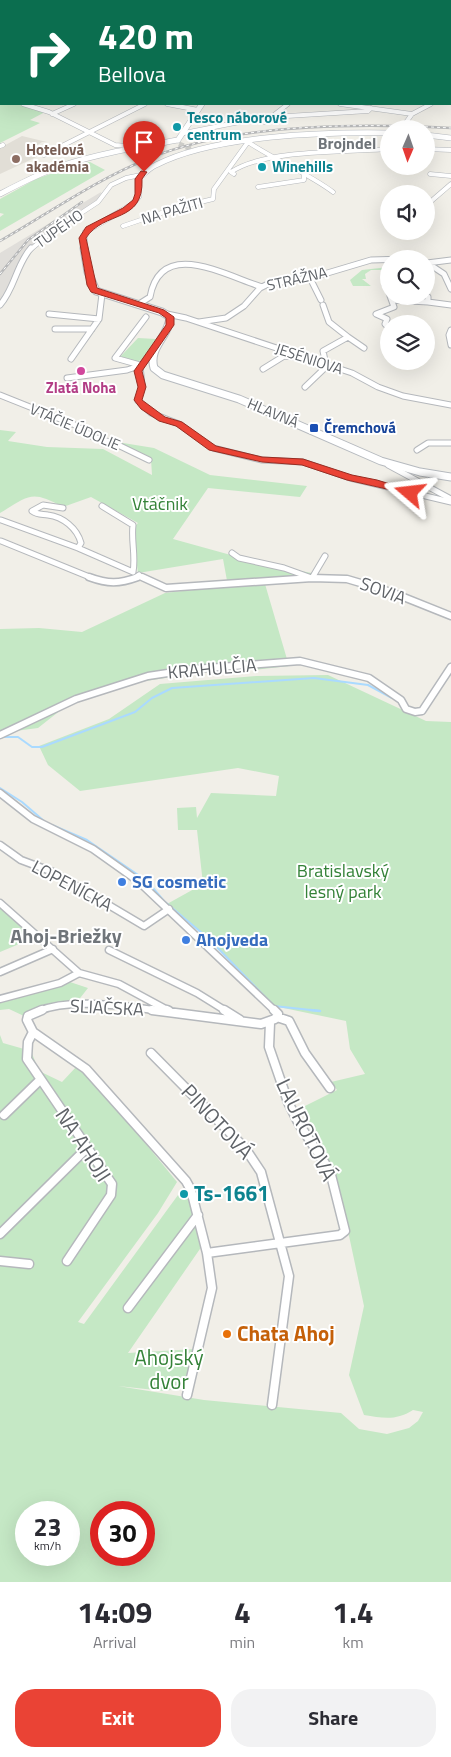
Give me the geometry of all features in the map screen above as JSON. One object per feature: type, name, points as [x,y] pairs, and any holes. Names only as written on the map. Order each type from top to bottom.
[{"type":"street","points":[[26,105],[52,114],[115,145],[140,147]]},
{"type":"street","points":[[52,114],[72,105]]},
{"type":"street","points":[[44,155],[143,105]]},
{"type":"street","points":[[172,105],[198,110]]},
{"type":"street","points":[[0,194],[58,167],[104,154],[179,142],[201,105]]},
{"type":"street","points":[[184,133],[250,120],[265,122],[287,105]]},
{"type":"street","points":[[348,105],[412,114]]},
{"type":"street","points":[[408,120],[412,114],[428,105]]},
{"type":"street","points":[[271,118],[368,111],[371,108]]},
{"type":"street","points":[[67,378],[127,370],[140,365],[152,354],[170,325],[170,318],[167,314],[102,294],[94,290],[91,285],[83,236],[89,228],[126,209],[136,201],[141,175],[152,168],[195,149],[311,134],[380,133]]},
{"type":"street","points":[[435,136],[451,138]]},
{"type":"street","points":[[248,142],[274,159],[314,178],[333,192]]},
{"type":"street","name":"NA PAŽITI","points":[[122,226],[176,208],[214,199],[214,190],[248,142]]},
{"type":"street","points":[[435,149],[451,150]]},
{"type":"street","points":[[234,174],[231,172],[234,167],[240,164],[274,159],[380,150]]},
{"type":"street","points":[[258,187],[304,180],[304,174]]},
{"type":"street","points":[[435,174],[451,176]]},
{"type":"street","name":"TUPÉHO","points":[[0,305],[9,296],[16,272],[24,257],[38,242],[98,202],[104,192],[126,179],[141,175]]},
{"type":"street","points":[[435,197],[451,184]]},
{"type":"street","name":"STRÁŽNA","points":[[199,322],[226,318],[248,303],[262,286],[310,278],[371,260],[380,260]]},
{"type":"street","points":[[435,263],[451,260]]},
{"type":"street","points":[[139,304],[151,297],[151,288],[157,277],[166,270],[184,263],[262,286]]},
{"type":"street","points":[[435,268],[448,276],[451,290]]},
{"type":"street","points":[[310,278],[330,322],[364,348]]},
{"type":"street","points":[[71,359],[99,319],[102,294]]},
{"type":"street","points":[[435,302],[451,305]]},
{"type":"street","points":[[380,316],[376,314],[394,307],[393,305]]},
{"type":"street","points":[[49,314],[99,319]]},
{"type":"street","name":"JESÉNIOVA","points":[[167,314],[199,322],[223,332],[352,373],[378,387],[403,396],[451,405]]},
{"type":"street","points":[[140,365],[115,358],[146,317]]},
{"type":"street","points":[[54,329],[92,329]]},
{"type":"street","points":[[451,330],[449,335],[451,345]]},
{"type":"street","points":[[305,387],[327,365],[323,351],[348,337]]},
{"type":"street","name":"HLAVNÁ","points":[[152,354],[154,368],[162,375],[239,399],[380,461],[420,472],[451,477]]},
{"type":"street","points":[[263,369],[284,356],[307,358]]},
{"type":"street","points":[[315,361],[325,358]]},
{"type":"street","points":[[140,365],[138,371],[142,387],[138,400],[144,407],[162,419],[179,424],[213,448],[262,460],[303,462],[358,479],[451,501]]},
{"type":"street","name":"VTÁČIE ÚDOLIE","points":[[0,395],[73,424],[91,436],[116,444],[149,460]]},
{"type":"street","points":[[417,450],[428,443],[451,443]]},
{"type":"street","points":[[380,461],[451,501]]},
{"type":"street","points":[[63,508],[43,505],[32,511],[36,514],[54,516],[77,531],[81,541],[78,548]]},
{"type":"street","points":[[102,506],[133,525],[130,539],[135,560],[133,572]]},
{"type":"street","name":"SOVIA","points":[[1,520],[78,548],[166,588],[312,578],[352,580],[391,592],[451,616]]},
{"type":"street","points":[[1,542],[105,583],[127,581],[140,576]]},
{"type":"street","points":[[232,554],[238,558],[284,568],[312,578],[325,556]]},
{"type":"street","name":"KRAHULČIA","points":[[0,736],[76,699],[148,676],[194,669],[300,661],[369,678],[401,700],[406,709],[415,712],[422,711],[451,667]]},
{"type":"street","points":[[0,792],[43,825],[80,842],[117,865],[169,909],[276,1012],[278,1017],[289,1021],[305,1053],[330,1088]]},
{"type":"street","name":"LOPENÍCKA","points":[[0,845],[21,860],[53,872],[144,926],[169,909]]},
{"type":"street","points":[[0,903],[79,973],[120,984],[170,1011]]},
{"type":"street","points":[[0,972],[53,949]]},
{"type":"street","points":[[109,950],[197,993],[244,1022]]},
{"type":"street","points":[[0,999],[12,994],[48,987],[71,979],[79,973]]},
{"type":"street","name":"SLIAČSKA","points":[[33,1032],[27,1020],[28,1016],[39,1009],[47,1007],[75,1005],[170,1011],[244,1022],[270,1023]]},
{"type":"street","points":[[270,1023],[278,1017]]},
{"type":"street","name":"LAUROTOVÁ","points":[[270,1023],[269,1047],[288,1102],[299,1124],[330,1171],[346,1231],[340,1235],[279,1244]]},
{"type":"street","points":[[33,1032],[86,1068],[186,1181],[191,1190],[212,1279],[210,1300],[187,1395]]},
{"type":"street","name":"NA AHOJI","points":[[33,1032],[28,1042],[27,1058],[40,1080],[112,1184],[111,1195],[68,1261]]},
{"type":"street","name":"PINOTOVÁ","points":[[151,1053],[245,1148],[261,1172],[289,1276],[272,1405]]},
{"type":"street","points":[[4,1115],[40,1080]]},
{"type":"street","points":[[0,1234],[86,1148]]},
{"type":"street","points":[[128,1308],[198,1215]]},
{"type":"street","points":[[207,1253],[279,1244]]},
{"type":"street","points":[[0,1261],[29,1264]]},
{"type":"shaded area","name":"Hotelová akadémia","points":[[22,136],[47,142],[42,142],[30,150],[43,154],[0,174],[0,148]]},
{"type":"shaded area","points":[[101,192],[100,199],[40,239],[27,251],[0,302],[0,253]]},
{"type":"green space","points":[[0,105],[20,105],[45,112],[30,120],[40,123],[0,143]]},
{"type":"green space","points":[[84,162],[90,162],[105,170],[0,231],[0,217],[4,214],[0,213],[0,199],[36,179]]},
{"type":"green space","points":[[380,268],[380,270],[371,270],[365,274],[366,279],[362,279],[371,286],[353,286],[350,280],[362,270]]},
{"type":"green space","points":[[138,338],[156,339],[143,358],[136,363],[120,357]]},
{"type":"green space","name":"Vtáčnik","points":[[0,430],[16,432],[8,441],[47,447],[103,449],[152,475],[151,459],[117,442],[154,448],[210,475],[307,486],[300,497],[208,488],[173,539],[256,562],[347,580],[265,584],[289,666],[253,670],[211,666],[165,678],[133,683],[71,702],[38,728],[0,733],[0,629],[39,628],[82,632],[165,593],[228,586],[223,559],[138,573],[132,529],[138,523],[91,497],[63,507],[44,498],[31,497],[18,502],[0,513]]},
{"type":"green space","name":"Bratislavský lesný park","points":[[328,675],[426,721],[451,722],[451,1582],[0,1582],[0,1035],[3,1043],[31,1051],[39,1071],[62,1082],[77,1066],[97,1084],[177,1182],[158,1213],[78,1322],[84,1324],[178,1195],[189,1196],[202,1246],[128,1353],[195,1349],[184,1388],[164,1391],[118,1386],[204,1400],[341,1413],[359,1429],[387,1434],[409,1428],[418,1421],[423,1412],[413,1410],[401,1416],[389,1418],[364,1415],[349,1375],[364,1306],[339,1189],[305,1118],[303,1107],[337,1090],[331,1082],[365,1074],[350,1049],[346,1021],[274,1006],[209,939],[167,904],[203,884],[197,830],[178,830],[177,808],[196,807],[197,818],[211,793],[276,796],[279,776],[238,768],[80,791],[48,765],[39,746],[109,719],[160,684],[256,676]]},
{"type":"green space","points":[[0,906],[36,937],[0,952]]},
{"type":"green space","points":[[70,982],[88,988],[77,1002],[42,1005],[24,1016],[9,1009],[0,1010],[0,1001]]},
{"type":"waterway","points":[[1,737],[18,737],[32,747],[42,747],[135,712],[152,698],[172,688],[314,678],[368,685],[392,698]]},
{"type":"waterway","points":[[0,788],[22,802],[44,821]]},
{"type":"waterway","points":[[52,825],[87,840],[147,881],[164,901],[209,939],[274,1006],[320,1011],[310,1010]]},
{"type":"tunnel","points":[[179,144],[191,149]]},
{"type":"railway","points":[[0,241],[130,166],[184,146],[220,138],[298,128],[338,126],[451,128]]},
{"type":"railway","points":[[0,274],[28,240],[82,202]]},
{"type":"place","name":"Tesco náborové centrum","points":[[177,127]]},
{"type":"place","name":"Hotelová akadémia","points":[[16,159]]},
{"type":"place","name":"Winehills","points":[[262,167]]},
{"type":"place","name":"Zlatá Noha","points":[[81,371]]},
{"type":"place","name":"Čremchová","points":[[314,428]]},
{"type":"place","name":"SG cosmetic","points":[[122,882]]},
{"type":"place","name":"Ahojveda","points":[[186,940]]},
{"type":"place","name":"Ts-1661","points":[[184,1194]]},
{"type":"place","name":"Chata Ahoj","points":[[227,1334]]},
{"type":"district","name":"Brojndel","points":[[347,143]]},
{"type":"district","name":"Ahoj-Briežky","points":[[66,936]]},
{"type":"route","points":[[144,172],[138,179],[139,194],[136,201],[130,207],[89,228],[84,232],[82,238],[91,285],[94,290],[100,294],[162,312],[170,317],[170,325],[152,354],[140,365],[138,371],[142,387],[138,400],[151,413],[162,419],[179,424],[213,448],[262,460],[297,461],[314,464],[350,478],[374,482],[410,493]]},
{"type":"park label","name":"Ahojský dvor","points":[[169,1370]]}]
